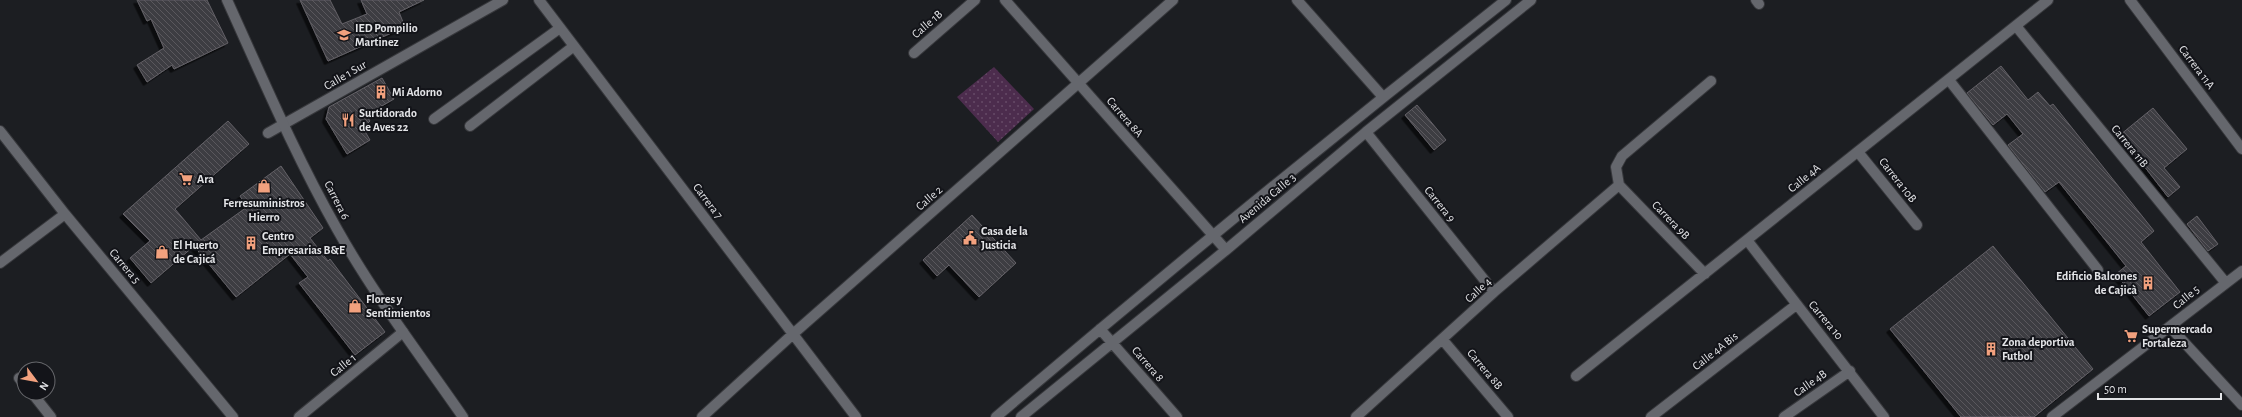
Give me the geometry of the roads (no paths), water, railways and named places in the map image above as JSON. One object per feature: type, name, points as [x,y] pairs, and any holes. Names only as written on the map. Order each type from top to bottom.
[{"type":"street","name":"Carrera 6","points":[[227,0],[284,125],[337,229],[404,332],[463,417]]},
{"type":"street","name":"Calle 1 Sur","points":[[268,133],[503,0]]},
{"type":"street","name":"Carrera 7","points":[[539,0],[856,417]]},
{"type":"street","name":"Calle 1B","points":[[914,53],[975,0]]},
{"type":"street","name":"Carrera 8A","points":[[1006,0],[1226,250]]},
{"type":"street","name":"Calle 2","points":[[702,417],[793,334],[1174,0]]},
{"type":"street","points":[[1297,0],[1383,97]]},
{"type":"street","name":"Avenida Calle 3","points":[[996,417],[1100,328],[1213,235],[1383,97],[1506,0]]},
{"type":"street","name":"Calle 4A","points":[[1576,376],[2048,0]]},
{"type":"street","name":"Carrera 11A","points":[[2130,0],[2242,149]]},
{"type":"street","name":"Avenida Calle 3","points":[[1021,417],[1527,1]]},
{"type":"street","name":"Carrera 11B","points":[[2016,26],[2225,282]]},
{"type":"street","points":[[434,119],[560,28]]},
{"type":"street","points":[[470,126],[574,46]]},
{"type":"street","points":[[1949,80],[2098,270]]},
{"type":"street","points":[[1619,185],[1616,167],[1622,156],[1711,81]]},
{"type":"street","name":"Carrera 5","points":[[0,131],[65,214],[233,417]]},
{"type":"street","name":"Carrera 9","points":[[1366,132],[1494,292]]},
{"type":"street","name":"Carrera 10B","points":[[1858,152],[1916,225]]},
{"type":"street","name":"Carrera 9B","points":[[1619,185],[1705,274]]},
{"type":"street","name":"Calle 4","points":[[1356,417],[1494,292],[1619,185]]},
{"type":"street","points":[[0,263],[65,214]]},
{"type":"street","name":"Carrera 10","points":[[1747,240],[1796,305],[1850,371],[1884,417]]},
{"type":"street","name":"Calle 5","points":[[2052,417],[2170,327],[2225,282],[2242,271]]},
{"type":"street","name":"Calle 4A Bis","points":[[1651,417],[1796,305]]},
{"type":"street","points":[[2170,327],[2242,405]]},
{"type":"street","name":"Carrera 8","points":[[1100,328],[1177,417]]},
{"type":"street","name":"Calle 1","points":[[299,417],[404,332]]},
{"type":"street","name":"Carrera 8B","points":[[1442,339],[1508,417]]},
{"type":"street","name":"Calle 4B","points":[[1784,417],[1850,371]]},
{"type":"street","points":[[38,401],[51,417]]},
{"type":"place","name":"IED Pompilio Martinez","points":[[344,35]]},
{"type":"place","name":"Mi Adorno","points":[[381,92]]},
{"type":"place","name":"Surtidorado de Aves 22","points":[[348,120]]},
{"type":"place","name":"Ara","points":[[186,179]]},
{"type":"place","name":"Ferresuministros Hierro","points":[[264,186]]},
{"type":"place","name":"Casa de la Justicia","points":[[970,238]]},
{"type":"place","name":"Centro Empresarias B&E","points":[[251,243]]},
{"type":"place","name":"El Huerto de Cajicá","points":[[162,252]]},
{"type":"place","name":"Edificio Balcones de Cajicà","points":[[2148,283]]},
{"type":"place","name":"Flores y Sentimientos","points":[[355,306]]},
{"type":"place","name":"Supermercado Fortaleza","points":[[2131,336]]},
{"type":"place","name":"Zona deportiva Futbol","points":[[1991,349]]}]
